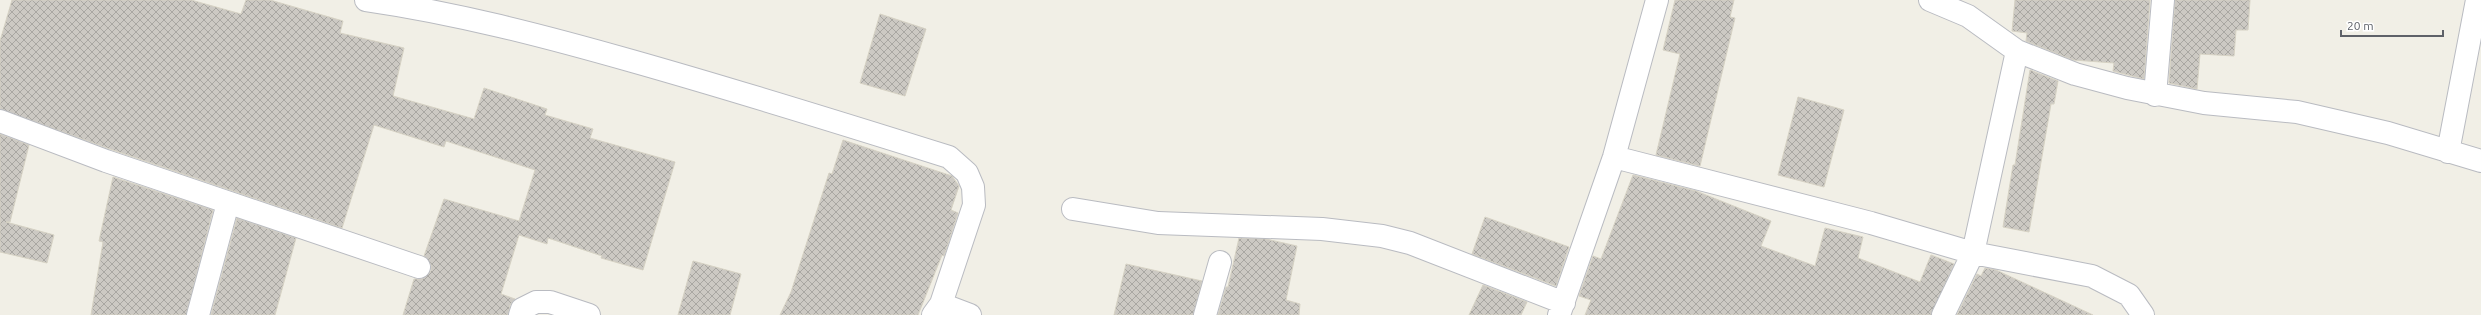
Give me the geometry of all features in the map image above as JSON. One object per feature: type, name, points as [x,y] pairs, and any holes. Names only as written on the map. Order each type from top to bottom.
[{"type":"street","points":[[366,0],[409,6],[531,32],[723,87],[949,157],[967,172],[973,187],[974,205],[937,309],[970,315]]},
{"type":"street","points":[[1073,209],[1158,223],[1322,229],[1382,236],[1410,242],[1561,309],[1614,157],[1656,0]]},
{"type":"street","points":[[1930,0],[1968,16],[2017,51],[2075,74],[2155,95],[2204,103],[2297,112],[2388,133],[2481,161]]},
{"type":"street","points":[[2155,95],[2163,0]]},
{"type":"street","points":[[2448,152],[2477,0]]},
{"type":"street","points":[[1943,315],[1973,253],[2017,51]]},
{"type":"street","points":[[0,121],[106,161],[419,267]]},
{"type":"street","points":[[1614,157],[1871,223],[1973,253],[2092,276],[2129,295],[2143,315]]},
{"type":"street","points":[[198,315],[228,203]]},
{"type":"street","points":[[1205,315],[1220,262]]},
{"type":"street","points":[[520,315],[522,309],[536,302],[550,302],[589,315]]},
{"type":"building","points":[[12,0],[191,0],[241,14],[246,0],[270,0],[343,21],[340,33],[404,48],[393,96],[474,119],[484,88],[547,109],[545,115],[593,129],[590,138],[675,162],[643,270],[601,258],[602,256],[548,238],[547,244],[519,235],[501,294],[515,299],[510,305],[508,315],[403,315],[414,279],[422,279],[431,271],[431,264],[424,256],[444,199],[519,221],[535,170],[446,141],[444,147],[374,125],[342,228],[110,149],[0,109],[0,41]]},
{"type":"building","points":[[1675,0],[1734,0],[1730,17],[1735,18],[1700,166],[1656,155],[1680,54],[1663,50]]},
{"type":"building","points":[[2015,0],[2150,0],[2144,79],[2113,71],[2114,63],[2073,60],[2026,41],[2027,33],[2012,31]]},
{"type":"building","points":[[2175,0],[2250,0],[2248,30],[2236,30],[2234,56],[2200,54],[2197,89],[2169,83]]},
{"type":"building","points":[[880,14],[926,29],[905,96],[860,83]]},
{"type":"building","points":[[2030,70],[2058,81],[2054,104],[2051,104],[2029,232],[2003,227],[2013,165],[2015,165]]},
{"type":"building","points":[[1798,97],[1844,110],[1824,187],[1778,175]]},
{"type":"building","points":[[0,134],[29,145],[10,222],[6,222],[54,235],[47,263],[0,252]]},
{"type":"building","points":[[843,140],[952,176],[959,186],[951,210],[958,213],[944,256],[942,255],[918,315],[780,315],[791,292],[829,173],[832,174]]},
{"type":"building","points":[[1633,175],[1696,191],[1771,221],[1761,246],[1815,266],[1825,228],[1863,237],[1858,258],[1920,282],[1931,255],[1954,264],[1931,315],[1585,315],[1591,300],[1579,296],[1593,256],[1601,259]]},
{"type":"building","points":[[113,177],[213,210],[186,315],[91,315],[103,242],[99,241]]},
{"type":"building","points":[[1485,217],[1569,247],[1556,286],[1472,254]]},
{"type":"building","points":[[237,218],[296,238],[275,315],[211,315]]},
{"type":"building","points":[[1239,238],[1266,239],[1297,246],[1286,300],[1300,304],[1299,315],[1218,315],[1226,287],[1228,287]]},
{"type":"building","points":[[693,261],[741,274],[730,315],[678,315]]},
{"type":"building","points":[[1126,264],[1202,281],[1193,315],[1114,315]]},
{"type":"building","points":[[1985,268],[1996,270],[2093,315],[1957,315],[1977,274],[1981,276]]},
{"type":"building","points":[[1483,285],[1527,302],[1521,315],[1469,315]]}]
